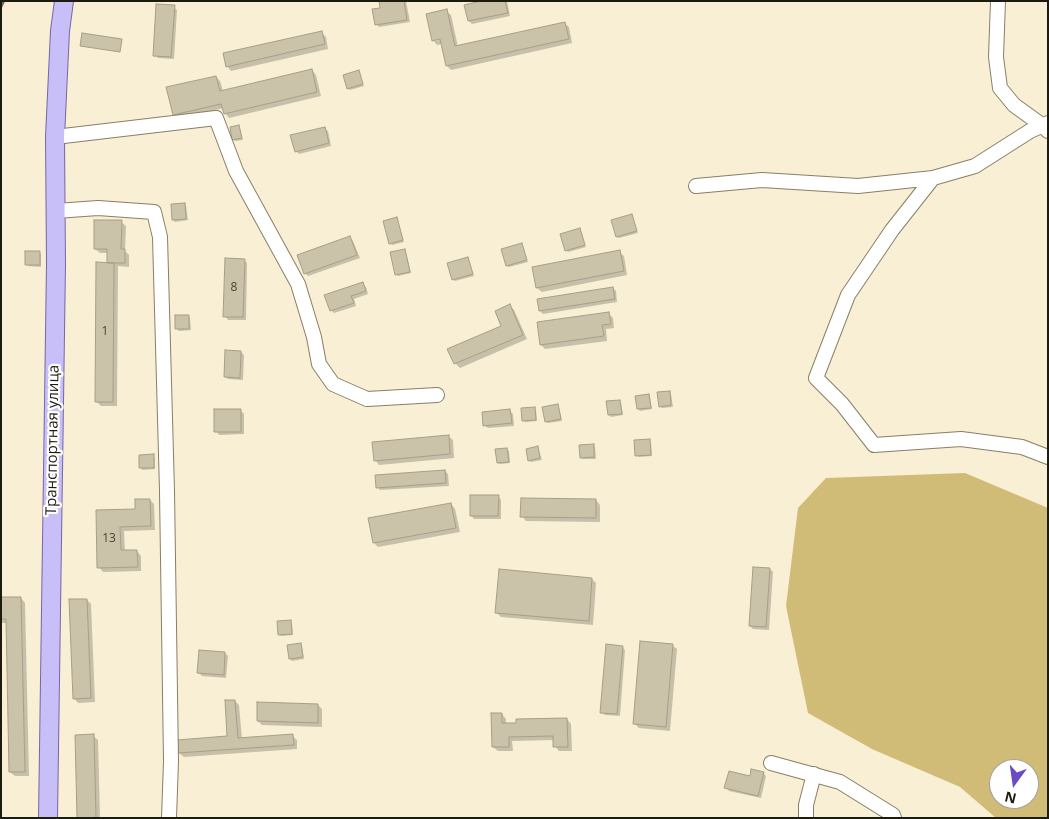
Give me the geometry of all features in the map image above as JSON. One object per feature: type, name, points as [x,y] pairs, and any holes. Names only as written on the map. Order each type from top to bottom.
[{"type":"main road","name":"Транспортная улица","points":[[48,818],[56,211],[55,137],[60,31],[64,1]]},
{"type":"street","points":[[998,1],[996,57],[1000,88],[1014,106],[1046,127]]},
{"type":"street","points":[[55,137],[216,118],[236,171],[273,235],[298,284],[314,337],[319,364],[333,384],[367,399],[437,395]]},
{"type":"street","points":[[696,186],[762,180],[858,186],[934,178],[975,166],[1030,131],[1046,127]]},
{"type":"street","points":[[934,178],[892,230],[848,294],[816,378],[842,404],[874,446],[962,438],[1022,447],[1048,458]]},
{"type":"street","points":[[56,211],[98,208],[154,212],[160,238],[171,761],[169,818]]},
{"type":"street","points":[[771,763],[840,782],[893,815],[894,818]]},
{"type":"street","points":[[806,818],[806,805],[814,774]]},
{"type":"shaded area","points":[[965,473],[1048,508],[1048,818],[996,818],[960,787],[872,749],[808,713],[786,606],[798,508],[826,478]]},
{"type":"building","points":[[379,1],[404,1],[407,20],[375,25],[372,9],[380,8]]},
{"type":"building","points":[[481,1],[505,1],[508,13],[468,21],[464,5]]},
{"type":"building","points":[[156,4],[175,5],[171,57],[153,56]]},
{"type":"building","points":[[447,9],[455,46],[565,22],[569,39],[446,66],[440,39],[432,41],[426,14]]},
{"type":"building","points":[[322,31],[325,44],[226,67],[223,53]]},
{"type":"building","points":[[82,33],[122,39],[120,52],[80,46]]},
{"type":"building","points":[[312,69],[317,92],[224,114],[221,104],[173,115],[166,87],[216,76],[220,91]]},
{"type":"building","points":[[359,70],[363,84],[347,89],[343,75]]},
{"type":"building","points":[[239,125],[242,138],[232,140],[230,127]]},
{"type":"building","points":[[325,127],[329,143],[295,152],[290,135]]},
{"type":"building","points":[[185,203],[186,219],[172,220],[171,204]]},
{"type":"building","points":[[632,214],[637,231],[616,237],[611,220]]},
{"type":"building","points":[[397,217],[403,240],[389,244],[383,221]]},
{"type":"building","points":[[94,220],[122,220],[121,249],[125,249],[125,263],[107,263],[107,249],[94,249]]},
{"type":"building","points":[[580,228],[585,245],[565,251],[560,234]]},
{"type":"building","points":[[350,236],[357,255],[304,274],[297,255]]},
{"type":"building","points":[[522,243],[527,260],[506,266],[501,249]]},
{"type":"building","points":[[405,249],[410,272],[395,275],[390,252]]},
{"type":"building","points":[[620,250],[624,271],[536,288],[532,267]]},
{"type":"building","points":[[25,251],[40,251],[40,265],[25,265]]},
{"type":"building","points":[[468,257],[473,274],[452,280],[447,263]]},
{"type":"building","points":[[225,258],[245,259],[243,317],[223,317]]},
{"type":"building","points":[[96,262],[114,263],[113,402],[95,402]]},
{"type":"building","points":[[363,282],[366,291],[351,296],[354,303],[330,311],[324,295]]},
{"type":"building","points":[[613,287],[615,299],[539,311],[537,299]]},
{"type":"building","points":[[510,304],[523,335],[454,364],[447,349],[501,326],[495,311]]},
{"type":"building","points":[[609,312],[611,324],[602,325],[604,336],[540,345],[537,322]]},
{"type":"building","points":[[175,315],[189,315],[189,329],[175,329]]},
{"type":"building","points":[[225,350],[241,351],[240,378],[224,377]]},
{"type":"building","points":[[670,391],[671,405],[659,407],[657,392]]},
{"type":"building","points":[[649,394],[651,408],[637,409],[635,396]]},
{"type":"building","points":[[620,400],[622,414],[608,415],[606,401]]},
{"type":"building","points":[[558,404],[561,419],[545,422],[542,407]]},
{"type":"building","points":[[535,407],[536,420],[522,421],[521,408]]},
{"type":"building","points":[[214,409],[241,409],[241,432],[214,432]]},
{"type":"building","points":[[510,409],[512,423],[483,426],[482,412]]},
{"type":"building","points":[[449,435],[450,454],[374,461],[372,442]]},
{"type":"building","points":[[650,439],[651,455],[635,456],[634,440]]},
{"type":"building","points":[[594,444],[594,457],[580,458],[579,445]]},
{"type":"building","points":[[538,446],[540,458],[528,461],[526,449]]},
{"type":"building","points":[[507,448],[509,462],[497,463],[495,449]]},
{"type":"building","points":[[154,454],[154,468],[139,468],[139,455]]},
{"type":"building","points":[[445,470],[446,483],[376,488],[375,475]]},
{"type":"building","points":[[470,495],[499,495],[498,516],[470,516]]},
{"type":"building","points":[[521,498],[596,499],[596,518],[520,517]]},
{"type":"building","points":[[135,499],[150,499],[151,526],[120,527],[121,550],[137,550],[138,567],[97,568],[96,510],[135,509]]},
{"type":"building","points":[[451,503],[456,528],[373,543],[368,518]]},
{"type":"building","points":[[753,567],[770,568],[766,627],[749,626]]},
{"type":"building","points":[[499,569],[592,578],[589,621],[495,613]]},
{"type":"building","points":[[1,597],[21,597],[25,772],[9,772],[6,619],[1,619]]},
{"type":"building","points":[[69,599],[87,599],[91,698],[73,699]]},
{"type":"building","points":[[291,620],[292,634],[278,635],[277,621]]},
{"type":"building","points":[[640,641],[673,644],[666,727],[633,724]]},
{"type":"building","points":[[301,643],[303,657],[289,659],[287,645]]},
{"type":"building","points":[[606,644],[623,646],[617,714],[600,713]]},
{"type":"building","points":[[199,650],[225,652],[224,675],[197,673]]},
{"type":"building","points":[[225,700],[235,700],[238,738],[293,734],[294,745],[178,753],[177,740],[227,736]]},
{"type":"building","points":[[257,702],[318,704],[318,723],[257,721]]},
{"type":"building","points":[[491,713],[502,713],[502,723],[516,723],[516,719],[567,718],[568,747],[553,747],[553,736],[509,737],[509,747],[492,747]]},
{"type":"building","points":[[94,734],[96,818],[77,818],[75,735]]},
{"type":"building","points":[[751,769],[764,772],[758,796],[724,788],[729,771],[750,776]]},
{"type":"railway","points":[[1,7],[4,1]]}]
